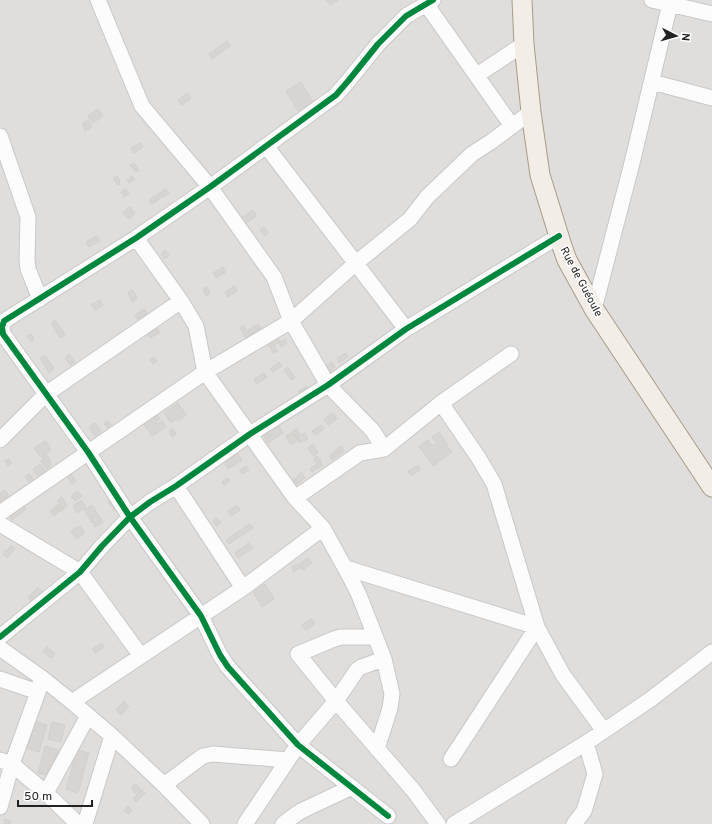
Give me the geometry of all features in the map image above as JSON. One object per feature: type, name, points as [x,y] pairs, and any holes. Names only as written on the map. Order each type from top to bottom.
[{"type":"main road","name":"Rue de Guéoule","points":[[522,0],[524,44],[531,112],[540,175],[567,260],[594,310],[712,487]]},
{"type":"street","points":[[98,0],[142,106],[210,187],[274,277],[291,321],[328,385],[373,431],[384,449]]},
{"type":"street","points":[[652,0],[712,14]]},
{"type":"street","points":[[388,816],[298,745],[228,667],[220,655],[201,616],[130,517],[88,452],[3,334],[2,327],[4,321],[136,238],[210,187],[336,96],[378,44],[406,16],[430,2],[512,126]]},
{"type":"street","points":[[594,310],[652,82],[670,4]]},
{"type":"street","points":[[477,75],[524,44]]},
{"type":"street","points":[[652,82],[712,98]]},
{"type":"street","points":[[0,513],[205,372],[291,321],[356,262],[410,219],[427,197],[472,154],[531,112]]},
{"type":"street","points":[[0,136],[28,217],[28,270],[40,299]]},
{"type":"street","points":[[266,146],[406,329]]},
{"type":"street","points":[[0,637],[80,572],[102,546],[130,517],[150,502],[176,486],[250,434],[328,385],[406,329],[559,236]]},
{"type":"street","points":[[136,238],[181,301],[196,326],[205,372],[295,498],[323,528],[346,568],[384,659],[392,694],[376,749]]},
{"type":"street","points":[[0,440],[46,394],[181,301]]},
{"type":"street","points":[[295,498],[360,453],[384,449],[442,403],[511,354]]},
{"type":"street","points":[[442,403],[494,484],[537,627],[563,675],[604,730]]},
{"type":"street","points":[[176,486],[243,588]]},
{"type":"street","points":[[0,524],[80,572],[141,656]]},
{"type":"street","points":[[72,702],[243,588],[323,528]]},
{"type":"street","points":[[346,568],[537,627]]},
{"type":"street","points":[[451,759],[537,627]]},
{"type":"street","points":[[375,637],[334,638],[298,654],[376,749],[413,790],[438,824]]},
{"type":"street","points":[[0,648],[40,685],[72,702],[112,736],[164,785],[202,824]]},
{"type":"street","points":[[454,824],[586,743],[651,700],[712,652]]},
{"type":"street","points":[[245,824],[298,745],[336,701],[357,670],[361,667],[384,659]]},
{"type":"street","points":[[0,679],[40,685]]},
{"type":"street","points":[[0,807],[6,762],[40,685]]},
{"type":"street","points":[[46,793],[88,716]]},
{"type":"street","points":[[85,824],[112,736]]},
{"type":"street","points":[[574,824],[584,811],[594,774],[586,743]]},
{"type":"street","points":[[164,785],[203,756],[208,754],[288,760]]},
{"type":"street","points":[[6,762],[46,793],[78,824]]},
{"type":"street","points":[[283,824],[301,811],[352,788]]},
{"type":"shaded area","points":[[0,0],[712,0],[712,824],[0,824]]},
{"type":"building","points":[[326,0],[338,0],[330,5]]},
{"type":"building","points":[[227,41],[230,46],[212,59],[209,54]]},
{"type":"building","points":[[301,82],[313,102],[298,111],[286,91]]},
{"type":"building","points":[[187,93],[191,98],[182,105],[178,100]]},
{"type":"building","points":[[98,109],[103,116],[93,123],[88,116]]},
{"type":"building","points":[[88,120],[92,127],[85,131],[82,124]]},
{"type":"building","points":[[141,143],[143,147],[134,153],[131,148]]},
{"type":"building","points":[[134,163],[139,170],[136,172],[130,165]]},
{"type":"building","points":[[117,176],[120,180],[120,184],[117,185],[113,178]]},
{"type":"building","points":[[132,176],[135,179],[129,183],[127,180]]},
{"type":"building","points":[[126,189],[129,194],[124,197],[121,192]]},
{"type":"building","points":[[166,189],[169,193],[163,197],[160,193]]},
{"type":"building","points":[[159,193],[162,197],[158,200],[155,196]]},
{"type":"building","points":[[154,196],[157,201],[152,204],[149,200]]},
{"type":"building","points":[[130,207],[135,214],[128,219],[123,212]]},
{"type":"building","points":[[253,210],[256,216],[241,226],[238,220]]},
{"type":"building","points":[[264,227],[268,233],[265,236],[260,230]]},
{"type":"building","points":[[97,236],[100,241],[89,247],[86,242]]},
{"type":"building","points":[[165,250],[169,256],[164,259],[161,254]]},
{"type":"building","points":[[223,267],[226,272],[216,278],[213,273]]},
{"type":"building","points":[[234,286],[237,291],[228,297],[225,292]]},
{"type":"building","points":[[207,287],[210,293],[206,296],[203,290]]},
{"type":"building","points":[[133,290],[137,299],[132,302],[128,292]]},
{"type":"building","points":[[100,300],[103,305],[95,310],[91,305]]},
{"type":"building","points":[[144,309],[148,315],[139,321],[135,315]]},
{"type":"building","points":[[55,320],[65,335],[60,338],[51,323]]},
{"type":"building","points":[[258,324],[261,328],[251,334],[248,330]]},
{"type":"building","points":[[243,325],[251,335],[246,338],[240,328]]},
{"type":"building","points":[[157,328],[160,332],[150,338],[147,334]]},
{"type":"building","points":[[31,334],[34,339],[31,342],[27,337]]},
{"type":"building","points":[[277,337],[280,342],[274,345],[277,351],[274,353],[267,343]]},
{"type":"building","points":[[285,339],[287,343],[281,347],[279,343]]},
{"type":"building","points":[[346,353],[348,357],[339,363],[337,358]]},
{"type":"building","points":[[69,354],[75,362],[70,365],[65,358]]},
{"type":"building","points":[[45,355],[54,369],[49,373],[40,358]]},
{"type":"building","points":[[154,357],[157,361],[153,364],[150,360]]},
{"type":"building","points":[[279,362],[282,366],[273,372],[270,369]]},
{"type":"building","points":[[332,362],[335,367],[326,373],[322,368]]},
{"type":"building","points":[[288,367],[295,378],[291,380],[284,370]]},
{"type":"building","points":[[264,373],[267,377],[257,384],[254,379]]},
{"type":"building","points":[[307,386],[309,389],[300,395],[298,391]]},
{"type":"building","points":[[178,403],[186,415],[178,421],[176,419],[171,423],[164,413]]},
{"type":"building","points":[[156,412],[160,419],[156,422],[157,424],[162,421],[166,427],[152,436],[142,421]]},
{"type":"building","points":[[333,413],[337,419],[328,425],[324,419]]},
{"type":"building","points":[[108,421],[111,425],[107,428],[104,423]]},
{"type":"building","points":[[95,423],[101,431],[95,436],[89,428]]},
{"type":"building","points":[[278,425],[283,433],[268,443],[263,435]]},
{"type":"building","points":[[321,425],[324,429],[315,435],[312,431]]},
{"type":"building","points":[[173,429],[176,434],[172,437],[169,431]]},
{"type":"building","points":[[297,429],[302,442],[300,443],[293,431]]},
{"type":"building","points":[[293,432],[298,440],[291,445],[286,436]]},
{"type":"building","points":[[439,432],[448,446],[444,449],[445,451],[449,448],[452,452],[433,466],[432,464],[439,459],[438,458],[431,463],[419,446],[428,440],[432,446],[436,443],[432,437]]},
{"type":"building","points":[[305,433],[308,439],[304,441],[301,435]]},
{"type":"building","points":[[46,441],[51,450],[40,457],[34,448]]},
{"type":"building","points":[[313,444],[318,453],[313,456],[308,448]]},
{"type":"building","points":[[341,446],[344,451],[337,457],[334,452]]},
{"type":"building","points":[[236,451],[242,460],[228,469],[223,461]]},
{"type":"building","points":[[333,453],[336,457],[332,460],[329,456]]},
{"type":"building","points":[[46,454],[51,464],[50,467],[46,469],[41,461],[44,459],[42,456]]},
{"type":"building","points":[[317,456],[321,460],[317,463],[313,459]]},
{"type":"building","points":[[9,459],[12,463],[8,466],[5,461]]},
{"type":"building","points":[[320,461],[323,465],[312,472],[310,469]]},
{"type":"building","points":[[40,464],[45,471],[37,475],[33,469]]},
{"type":"building","points":[[418,465],[420,470],[411,476],[408,471]]},
{"type":"building","points":[[246,466],[249,470],[242,474],[240,470]]},
{"type":"building","points":[[70,472],[76,481],[72,484],[66,474]]},
{"type":"building","points":[[301,472],[305,478],[297,484],[293,480]]},
{"type":"building","points":[[29,474],[33,479],[29,482],[25,477]]},
{"type":"building","points":[[228,478],[230,481],[224,485],[222,482]]},
{"type":"building","points":[[5,490],[9,496],[1,501],[0,494]]},
{"type":"building","points":[[78,491],[82,496],[75,501],[71,496]]},
{"type":"building","points":[[62,497],[67,506],[63,509],[58,500]]},
{"type":"building","points":[[113,499],[119,509],[115,511],[108,502]]},
{"type":"building","points":[[81,500],[86,507],[77,513],[73,506]]},
{"type":"building","points":[[59,504],[63,510],[59,512],[55,507]]},
{"type":"building","points":[[23,505],[26,509],[12,520],[9,515]]},
{"type":"building","points":[[92,505],[103,522],[95,527],[94,522],[92,523],[90,519],[94,515],[89,518],[84,510]]},
{"type":"building","points":[[237,505],[240,510],[231,516],[228,511]]},
{"type":"building","points":[[55,507],[59,512],[54,516],[50,511]]},
{"type":"building","points":[[217,518],[221,523],[216,526],[213,521]]},
{"type":"building","points":[[250,524],[253,528],[229,544],[226,540]]},
{"type":"building","points":[[80,526],[85,533],[76,539],[71,531]]},
{"type":"building","points":[[249,543],[253,548],[238,558],[235,553]]},
{"type":"building","points":[[11,545],[15,548],[12,553],[8,550]]},
{"type":"building","points":[[6,550],[11,554],[7,558],[3,554]]},
{"type":"building","points":[[308,558],[312,563],[303,570],[299,564]]},
{"type":"building","points":[[297,564],[300,568],[294,572],[292,567]]},
{"type":"building","points":[[265,584],[274,599],[262,607],[253,592]]},
{"type":"building","points":[[38,587],[42,591],[32,602],[28,598]]},
{"type":"building","points":[[311,619],[315,624],[306,630],[302,625]]},
{"type":"building","points":[[102,643],[104,647],[95,653],[92,649]]},
{"type":"building","points":[[47,646],[55,654],[51,658],[43,651]]},
{"type":"building","points":[[124,701],[129,707],[121,715],[116,710]]},
{"type":"building","points":[[34,721],[47,725],[39,752],[26,748]]},
{"type":"building","points":[[52,722],[65,725],[61,742],[48,739]]},
{"type":"building","points":[[45,746],[58,750],[51,776],[38,773]]},
{"type":"building","points":[[77,750],[89,753],[78,793],[66,789]]},
{"type":"building","points":[[135,784],[140,788],[135,793],[131,788]]},
{"type":"building","points":[[141,789],[145,793],[136,802],[133,799]]},
{"type":"building","points":[[128,806],[132,810],[129,814],[124,811]]},
{"type":"building","points":[[5,819],[11,821],[10,824],[4,824]]},
{"type":"cycle path","points":[[388,816],[298,745],[228,667],[220,655],[201,616],[130,517],[88,452],[3,334],[2,327],[4,321],[136,238],[210,187],[336,95],[378,44],[406,16],[433,0]]},
{"type":"cycle path","points":[[0,637],[80,572],[102,546],[130,517],[150,502],[176,486],[250,434],[328,385],[406,329],[559,236]]}]
